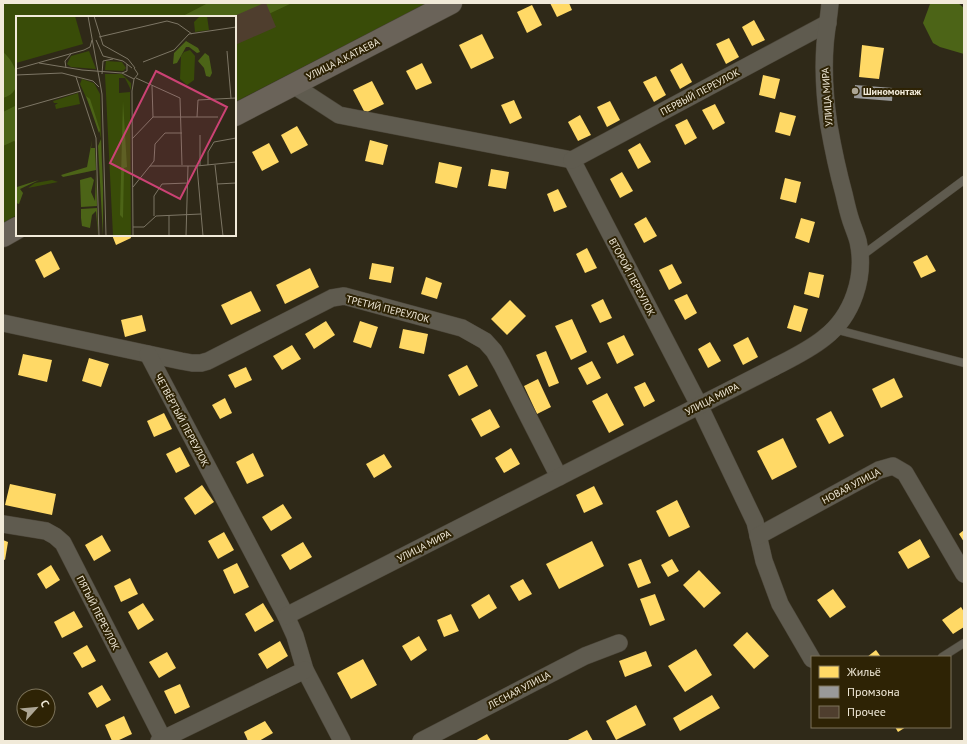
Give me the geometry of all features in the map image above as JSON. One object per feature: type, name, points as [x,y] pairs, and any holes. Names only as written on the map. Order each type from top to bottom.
[{"type":"street","name":"УЛИЦА А.КАТАЕВА","points":[[236,114],[451,3]]},
{"type":"street","name":"УЛИЦА МИРА","points":[[286,616],[811,348],[825,338],[834,329],[848,311],[855,295],[860,275],[860,257],[858,240],[842,186],[829,125],[826,97],[825,44],[830,3]]},
{"type":"street","name":"ПЕРВЫЙ ПЕРЕУЛОК","points":[[572,160],[828,23]]},
{"type":"street","points":[[293,84],[339,115],[572,160]]},
{"type":"street","name":"ВТОРОЙ ПЕРЕУЛОК","points":[[572,160],[700,405],[755,522],[764,561],[780,604],[811,657]]},
{"type":"street","points":[[3,236],[16,229]]},
{"type":"street","name":"ТРЕТИЙ ПЕРЕУЛОК","points":[[148,354],[192,362],[201,363],[208,361],[332,298],[344,296],[462,328],[485,341],[494,352],[559,477]]},
{"type":"street","points":[[3,323],[148,354]]},
{"type":"street","name":"ЧЕТВЁРТЫЙ ПЕРЕУЛОК","points":[[148,354],[286,616],[295,636],[305,670],[342,741]]},
{"type":"street","name":"НОВАЯ УЛИЦА","points":[[758,536],[879,470],[893,466],[905,473],[964,574]]},
{"type":"street","name":"ПЯТЫЙ ПЕРЕУЛОК","points":[[3,524],[46,531],[63,543],[161,740]]},
{"type":"street","name":"ЛЕСНАЯ УЛИЦА","points":[[422,741],[585,656],[619,642]]},
{"type":"street","points":[[161,740],[305,670]]},
{"type":"lane","points":[[860,257],[964,180]]},
{"type":"lane","points":[[834,329],[964,363]]},
{"type":"lane","points":[[944,656],[964,643]]},
{"type":"green space","points":[[6,3],[427,3],[236,101],[236,16],[16,16],[16,216],[3,223],[3,5]]},
{"type":"green space","points":[[208,3],[292,3],[256,20],[236,16],[183,16]]},
{"type":"green space","points":[[958,3],[964,8],[964,54],[940,47],[933,43],[923,23],[930,4]]},
{"type":"green space","points":[[3,52],[12,63],[15,70],[16,87],[10,95],[3,98]]},
{"type":"green space","points":[[16,106],[16,142],[14,141],[3,146],[3,112]]},
{"type":"building: Жильё","points":[[550,3],[569,3],[572,10],[557,17]]},
{"type":"building: Жильё","points":[[532,5],[542,25],[527,33],[517,12]]},
{"type":"building: Жильё","points":[[754,20],[765,40],[752,46],[742,27]]},
{"type":"building: Жильё","points":[[482,34],[494,58],[471,69],[459,45]]},
{"type":"building: Жильё","points":[[729,38],[739,57],[726,64],[716,44]]},
{"type":"building: Жильё","points":[[862,45],[884,48],[879,79],[859,77]]},
{"type":"building: Жильё","points":[[422,63],[432,83],[416,90],[406,71]]},
{"type":"building: Жильё","points":[[682,63],[692,82],[680,89],[670,70]]},
{"type":"building: Жильё","points":[[763,75],[780,79],[775,99],[759,95]]},
{"type":"building: Жильё","points":[[656,76],[666,95],[654,102],[643,82]]},
{"type":"building: Жильё","points":[[372,81],[384,104],[365,113],[353,90]]},
{"type":"building: Жильё","points":[[514,100],[522,118],[510,124],[501,105]]},
{"type":"building: Жильё","points":[[610,101],[620,120],[607,127],[597,107]]},
{"type":"building: Жильё","points":[[715,104],[725,123],[713,130],[702,110]]},
{"type":"building: Жильё","points":[[780,112],[796,116],[790,136],[775,132]]},
{"type":"building: Жильё","points":[[580,115],[591,135],[578,141],[568,122]]},
{"type":"building: Жильё","points":[[687,119],[697,138],[685,145],[675,125]]},
{"type":"building: Жильё","points":[[297,126],[308,145],[291,154],[281,135]]},
{"type":"building: Жильё","points":[[370,140],[388,145],[383,165],[365,161]]},
{"type":"building: Жильё","points":[[269,143],[279,162],[262,171],[252,152]]},
{"type":"building: Жильё","points":[[640,143],[651,162],[638,169],[628,150]]},
{"type":"building: Жильё","points":[[439,162],[462,167],[457,188],[435,183]]},
{"type":"building: Жильё","points":[[491,169],[509,172],[506,189],[488,186]]},
{"type":"building: Жильё","points":[[622,172],[633,191],[620,198],[610,179]]},
{"type":"building: Жильё","points":[[785,178],[801,182],[796,203],[780,199]]},
{"type":"building: Жильё","points":[[558,189],[567,207],[554,212],[547,194]]},
{"type":"building: Жильё","points":[[646,217],[657,236],[644,243],[634,224]]},
{"type":"building: Жильё","points":[[801,218],[815,222],[809,243],[795,238]]},
{"type":"building: Жильё","points":[[112,236],[130,236],[131,238],[116,245]]},
{"type":"building: Жильё","points":[[587,248],[597,268],[585,273],[576,254]]},
{"type":"building: Жильё","points":[[51,251],[60,269],[44,278],[35,260]]},
{"type":"building: Жильё","points":[[927,255],[936,271],[921,278],[913,262]]},
{"type":"building: Жильё","points":[[372,263],[394,267],[391,283],[369,279]]},
{"type":"building: Жильё","points":[[672,264],[682,283],[669,290],[659,270]]},
{"type":"building: Жильё","points":[[310,268],[319,287],[285,304],[276,285]]},
{"type":"building: Жильё","points":[[809,272],[824,275],[819,298],[804,294]]},
{"type":"building: Жильё","points":[[426,277],[442,283],[437,299],[421,294]]},
{"type":"building: Жильё","points":[[251,291],[261,311],[231,325],[221,305]]},
{"type":"building: Жильё","points":[[687,294],[697,313],[685,320],[674,300]]},
{"type":"building: Жильё","points":[[603,299],[612,318],[600,323],[591,305]]},
{"type":"building: Жильё","points":[[510,300],[526,316],[507,335],[491,319]]},
{"type":"building: Жильё","points":[[794,305],[808,309],[801,332],[787,328]]},
{"type":"building: Жильё","points":[[142,315],[146,331],[125,337],[121,320]]},
{"type":"building: Жильё","points":[[572,319],[587,352],[571,360],[555,326]]},
{"type":"building: Жильё","points":[[326,321],[335,335],[314,349],[305,334]]},
{"type":"building: Жильё","points":[[360,321],[378,327],[371,348],[353,342]]},
{"type":"building: Жильё","points":[[403,329],[428,334],[424,354],[399,348]]},
{"type":"building: Жильё","points":[[624,335],[634,355],[617,364],[607,343]]},
{"type":"building: Жильё","points":[[748,337],[758,357],[743,365],[733,345]]},
{"type":"building: Жильё","points":[[710,342],[721,361],[708,368],[698,349]]},
{"type":"building: Жильё","points":[[292,345],[301,359],[282,370],[273,356]]},
{"type":"building: Жильё","points":[[546,351],[559,383],[549,387],[536,355]]},
{"type":"building: Жильё","points":[[23,354],[52,360],[47,382],[18,375]]},
{"type":"building: Жильё","points":[[89,358],[109,364],[101,387],[82,381]]},
{"type":"building: Жильё","points":[[592,361],[601,378],[587,385],[578,368]]},
{"type":"building: Жильё","points":[[467,365],[478,386],[459,396],[448,375]]},
{"type":"building: Жильё","points":[[246,367],[252,380],[235,388],[228,375]]},
{"type":"building: Жильё","points":[[894,378],[903,397],[881,408],[872,389]]},
{"type":"building: Жильё","points":[[538,379],[551,407],[537,414],[524,386]]},
{"type":"building: Жильё","points":[[645,382],[655,401],[644,407],[634,387]]},
{"type":"building: Жильё","points":[[607,393],[624,425],[609,433],[592,401]]},
{"type":"building: Жильё","points":[[225,398],[232,413],[220,419],[212,405]]},
{"type":"building: Жильё","points":[[490,409],[500,427],[481,437],[471,419]]},
{"type":"building: Жильё","points":[[831,411],[844,436],[829,444],[816,419]]},
{"type":"building: Жильё","points":[[164,413],[172,429],[154,437],[147,421]]},
{"type":"building: Жильё","points":[[783,438],[797,467],[772,480],[757,451]]},
{"type":"building: Жильё","points":[[180,447],[190,466],[176,473],[166,454]]},
{"type":"building: Жильё","points":[[511,448],[520,464],[504,473],[495,458]]},
{"type":"building: Жильё","points":[[253,453],[264,476],[247,484],[236,462]]},
{"type":"building: Жильё","points":[[384,454],[392,467],[374,478],[366,464]]},
{"type":"building: Жильё","points":[[10,484],[56,494],[52,515],[5,505]]},
{"type":"building: Жильё","points":[[202,485],[214,502],[195,515],[184,498]]},
{"type":"building: Жильё","points":[[594,486],[603,504],[584,513],[576,495]]},
{"type":"building: Жильё","points":[[677,500],[690,527],[669,537],[656,511]]},
{"type":"building: Жильё","points":[[283,504],[292,518],[271,531],[262,517]]},
{"type":"building: Жильё","points":[[964,530],[964,542],[959,534]]},
{"type":"building: Жильё","points":[[224,532],[234,550],[218,559],[208,541]]},
{"type":"building: Жильё","points":[[102,535],[111,551],[94,561],[85,545]]},
{"type":"building: Жильё","points":[[920,539],[930,557],[908,569],[898,552]]},
{"type":"building: Жильё","points":[[3,540],[8,542],[5,560],[3,559]]},
{"type":"building: Жильё","points":[[592,541],[604,566],[559,589],[546,564]]},
{"type":"building: Жильё","points":[[303,542],[312,557],[290,570],[281,555]]},
{"type":"building: Жильё","points":[[641,559],[651,583],[638,588],[628,564]]},
{"type":"building: Жильё","points":[[672,559],[679,571],[668,577],[661,565]]},
{"type":"building: Жильё","points":[[237,563],[249,587],[234,594],[223,570]]},
{"type":"building: Жильё","points":[[51,565],[60,580],[46,589],[37,574]]},
{"type":"building: Жильё","points":[[699,570],[721,593],[704,608],[683,585]]},
{"type":"building: Жильё","points":[[130,578],[138,594],[121,602],[114,586]]},
{"type":"building: Жильё","points":[[523,579],[532,594],[519,601],[510,586]]},
{"type":"building: Жильё","points":[[833,589],[846,607],[830,618],[817,600]]},
{"type":"building: Жильё","points":[[489,594],[497,608],[479,619],[471,605]]},
{"type":"building: Жильё","points":[[655,594],[665,620],[650,626],[640,599]]},
{"type":"building: Жильё","points":[[143,603],[154,620],[138,630],[128,612]]},
{"type":"building: Жильё","points":[[263,603],[274,621],[255,632],[245,614]]},
{"type":"building: Жильё","points":[[961,607],[964,612],[964,627],[953,634],[942,620]]},
{"type":"building: Жильё","points":[[74,611],[83,627],[62,638],[54,622]]},
{"type":"building: Жильё","points":[[451,614],[459,631],[444,637],[437,620]]},
{"type":"building: Жильё","points":[[747,632],[769,656],[754,669],[733,645]]},
{"type":"building: Жильё","points":[[419,636],[427,650],[411,661],[402,646]]},
{"type":"building: Жильё","points":[[280,641],[288,656],[267,669],[258,654]]},
{"type":"building: Жильё","points":[[87,645],[96,661],[82,668],[73,653]]},
{"type":"building: Жильё","points":[[696,649],[712,675],[685,692],[668,666]]},
{"type":"building: Жильё","points":[[876,650],[880,656],[868,656]]},
{"type":"building: Жильё","points":[[646,651],[652,666],[625,677],[619,661]]},
{"type":"building: Жильё","points":[[167,652],[176,668],[159,678],[149,662]]},
{"type":"building: Жильё","points":[[363,659],[377,685],[351,699],[337,673]]},
{"type":"building: Жильё","points":[[180,684],[190,707],[175,714],[164,691]]},
{"type":"building: Жильё","points":[[102,685],[111,700],[97,708],[88,693]]},
{"type":"building: Жильё","points":[[712,695],[720,708],[680,731],[673,718]]},
{"type":"building: Жильё","points":[[636,705],[646,725],[616,740],[606,721]]},
{"type":"building: Жильё","points":[[124,716],[132,734],[117,741],[112,741],[105,725]]},
{"type":"building: Жильё","points":[[265,721],[273,733],[259,741],[248,741],[244,732]]},
{"type":"building: Жильё","points":[[896,728],[904,728],[898,732]]},
{"type":"building: Жильё","points":[[587,730],[593,741],[566,741]]},
{"type":"building: Жильё","points":[[487,734],[491,741],[475,741]]},
{"type":"building: Промзона","points":[[855,85],[893,88],[892,101],[854,98]]},
{"type":"building: Прочее","points":[[266,3],[276,27],[236,45],[236,16],[234,16]]},
{"type":"place","name":"Шиномонтаж","points":[[855,91]]}]
